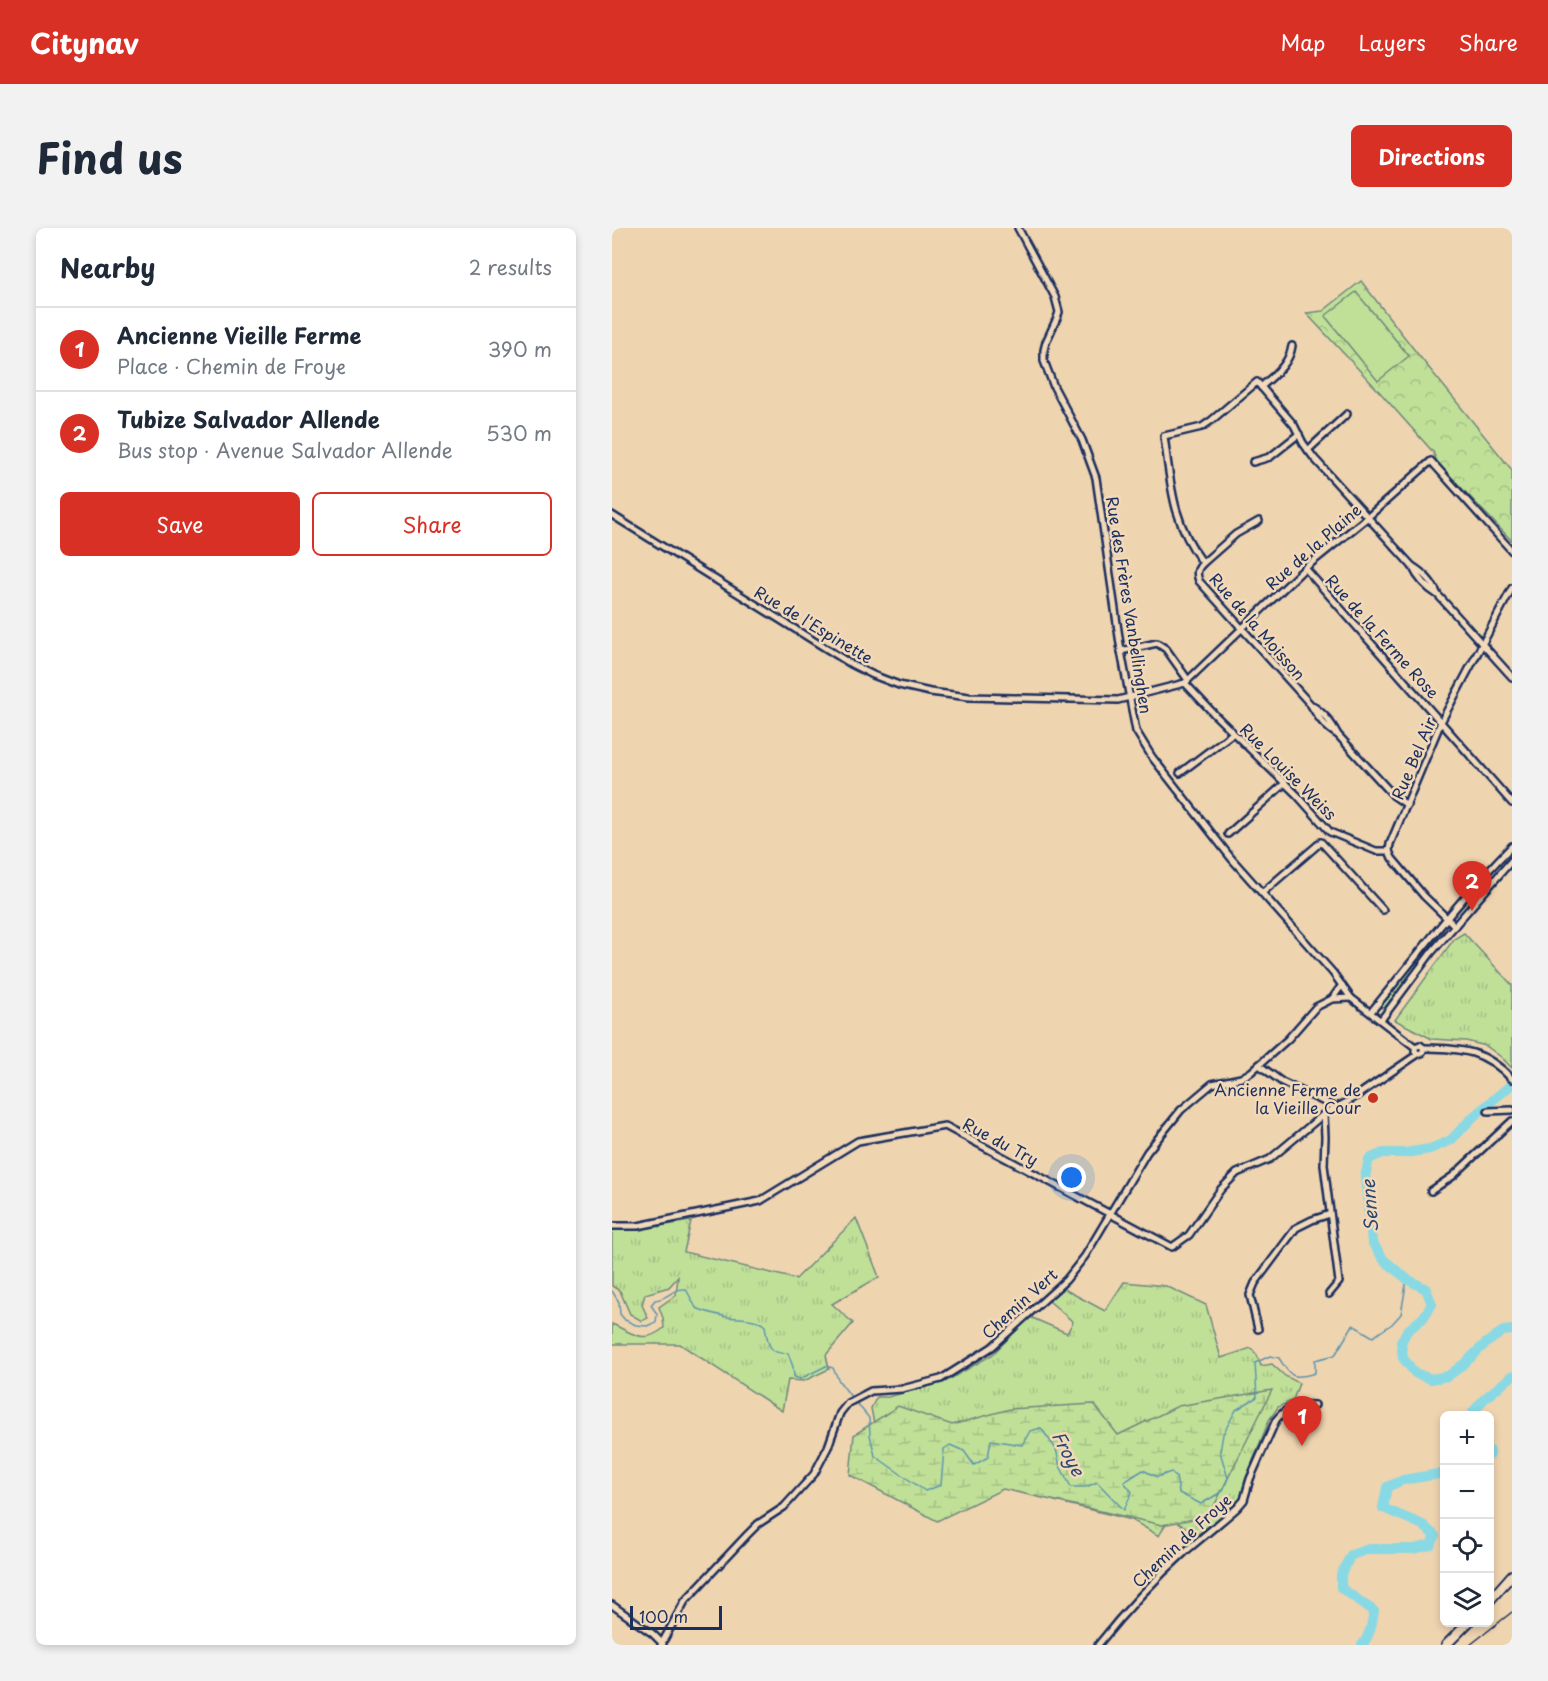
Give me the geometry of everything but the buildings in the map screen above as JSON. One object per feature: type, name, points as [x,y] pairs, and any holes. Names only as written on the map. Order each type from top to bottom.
[{"type":"street","name":"Rue des Frères Vanbellinghen","points":[[1018,228],[1055,297],[1059,312],[1046,342],[1044,361],[1054,387],[1082,440],[1095,478],[1121,651],[1136,731],[1144,746],[1224,850],[1351,998],[1415,1047],[1418,1054]]},
{"type":"street","name":"Rue de la Moisson","points":[[1203,563],[1192,549],[1179,520],[1173,500],[1164,436],[1202,427],[1212,420],[1284,367],[1291,356],[1292,346]]},
{"type":"street","points":[[1259,384],[1294,424],[1308,450],[1412,566],[1432,583],[1438,595],[1512,677]]},
{"type":"street","points":[[1308,450],[1347,414]]},
{"type":"street","points":[[1253,462],[1270,457],[1299,434]]},
{"type":"street","name":"Rue de la Plaine","points":[[1187,681],[1305,568],[1368,517],[1431,461],[1512,551]]},
{"type":"street","name":"Rue de l'Espinette","points":[[612,515],[851,664],[891,682],[930,692],[969,697],[1118,700],[1187,681]]},
{"type":"street","name":"Rue de la Moisson","points":[[1259,521],[1236,534],[1203,563],[1197,570],[1199,581],[1311,705],[1332,724],[1338,735],[1394,796],[1407,805]]},
{"type":"street","name":"Rue de la Ferme Rose","points":[[1305,568],[1512,803]]},
{"type":"street","name":"Rue Bel Air","points":[[1389,851],[1441,722],[1512,588]]},
{"type":"street","name":"Rue Louise Weiss","points":[[1121,651],[1157,642],[1166,649],[1187,681],[1233,733],[1285,783],[1330,832],[1376,851],[1389,851]]},
{"type":"street","points":[[1180,773],[1233,733]]},
{"type":"street","points":[[1228,834],[1285,783]]},
{"type":"street","points":[[1262,893],[1321,842],[1383,910]]},
{"type":"street","points":[[1371,1012],[1485,873],[1512,846]]},
{"type":"street","points":[[1389,851],[1392,858],[1424,896],[1455,926]]},
{"type":"street","points":[[1381,1020],[1431,953],[1512,860]]},
{"type":"street","name":"Chemin Vert","points":[[662,1645],[666,1632],[685,1600],[758,1524],[784,1507],[814,1474],[828,1447],[840,1413],[848,1404],[871,1391],[902,1389],[941,1379],[992,1347],[1066,1280],[1085,1256],[1147,1152],[1181,1110],[1212,1084],[1241,1078],[1259,1065],[1288,1039],[1316,1006],[1332,999],[1342,985]]},
{"type":"street","points":[[1332,999],[1351,998]]},
{"type":"street","points":[[1415,1047],[1420,1045],[1424,1048],[1476,1053],[1493,1061],[1510,1077]]},
{"type":"street","points":[[1418,1054],[1422,1053],[1424,1048]]},
{"type":"street","name":"Rue du Try","points":[[612,1226],[638,1226],[760,1201],[858,1141],[945,1126],[1172,1247],[1189,1235],[1221,1188],[1237,1173],[1270,1160],[1323,1114],[1349,1101],[1418,1054]]},
{"type":"street","points":[[1259,1065],[1282,1082],[1335,1107]]},
{"type":"street","points":[[1488,1111],[1512,1110]]},
{"type":"street","points":[[1323,1114],[1324,1164],[1339,1282],[1329,1294]]},
{"type":"street","points":[[1431,1191],[1454,1176],[1512,1121]]},
{"type":"street","points":[[1258,1329],[1250,1295],[1255,1283],[1296,1228],[1330,1214]]},
{"type":"street","name":"Chemin de Froye","points":[[1098,1645],[1123,1614],[1186,1551],[1244,1500],[1250,1479],[1276,1420],[1282,1413],[1297,1405],[1315,1404]]},
{"type":"street","points":[[1494,1595],[1512,1575]]},
{"type":"street","points":[[612,1605],[653,1634],[662,1645]]},
{"type":"street","points":[[1446,1645],[1465,1627]]},
{"type":"green space","points":[[1361,281],[1512,470],[1512,541],[1437,462],[1433,452],[1306,313],[1323,311]]},
{"type":"green space","points":[[1356,292],[1409,356],[1378,381],[1325,316]]},
{"type":"green space","points":[[1443,927],[1432,944],[1430,952],[1384,1008],[1381,1008],[1381,1006]]},
{"type":"green space","points":[[1464,933],[1512,985],[1512,1068],[1486,1046],[1466,1041],[1432,1039],[1395,1020],[1454,939]]},
{"type":"green space","points":[[856,1218],[879,1277],[832,1304],[853,1323],[826,1355],[829,1369],[804,1381],[788,1380],[782,1411],[680,1344],[612,1344],[612,1324],[644,1337],[664,1328],[659,1307],[676,1295],[678,1277],[669,1287],[645,1294],[642,1305],[648,1318],[642,1321],[630,1314],[620,1291],[612,1286],[612,1230],[641,1229],[691,1221],[684,1252],[796,1279]]},
{"type":"green space","points":[[1124,1282],[1166,1286],[1206,1305],[1221,1358],[1251,1348],[1257,1355],[1261,1366],[1272,1364],[1285,1376],[1299,1383],[1293,1400],[1278,1407],[1269,1420],[1240,1499],[1198,1534],[1169,1518],[1159,1536],[1132,1520],[1055,1501],[875,1429],[871,1408],[877,1397],[888,1397],[945,1382],[992,1355],[1030,1317],[1067,1333],[1073,1322],[1048,1300],[1062,1288],[1105,1311]]},
{"type":"green space","points":[[1272,1390],[1209,1516],[1162,1525],[1003,1489],[937,1521],[850,1475],[854,1435],[898,1406],[952,1425],[1010,1409],[1094,1404],[1118,1435],[1178,1406]]},
{"type":"waterway","name":"Senne","points":[[1512,1084],[1473,1117],[1451,1140],[1430,1149],[1405,1153],[1383,1153],[1369,1159],[1365,1177],[1372,1242],[1384,1260],[1407,1279],[1426,1289],[1432,1304],[1423,1318],[1407,1331],[1401,1342],[1403,1358],[1415,1373],[1431,1379],[1448,1376],[1503,1331],[1512,1330]]},
{"type":"waterway","name":"Froye","points":[[855,1401],[869,1418],[875,1456],[925,1491],[941,1485],[944,1449],[950,1445],[964,1451],[974,1465],[988,1457],[991,1440],[1022,1445],[1030,1431],[1041,1428],[1056,1449],[1060,1466],[1071,1487],[1086,1487],[1097,1482],[1124,1510],[1132,1492],[1124,1482],[1143,1470],[1157,1477],[1171,1472],[1176,1477],[1179,1493],[1201,1504],[1223,1491],[1228,1478],[1220,1452],[1223,1434],[1236,1410],[1257,1397],[1255,1363],[1270,1356],[1279,1358],[1293,1375],[1315,1373],[1315,1360],[1335,1355],[1353,1325],[1373,1337],[1392,1324],[1401,1314],[1407,1279]]},
{"type":"waterway","name":"Froye","points":[[612,1291],[619,1302],[620,1314],[625,1320],[636,1325],[647,1326],[656,1322],[657,1314],[651,1305],[655,1300],[664,1298],[677,1290],[686,1289],[696,1308],[724,1316],[752,1320],[765,1326],[770,1347],[776,1352],[788,1353],[794,1377],[800,1379],[826,1366],[833,1368],[839,1381],[852,1398]]},
{"type":"waterway","name":"Senne","points":[[1474,1411],[1484,1399],[1512,1376]]},
{"type":"waterway","name":"Senne","points":[[1362,1645],[1369,1633],[1374,1611],[1341,1588],[1341,1574],[1351,1555],[1369,1549],[1414,1549],[1431,1545],[1435,1536],[1423,1525],[1383,1508],[1387,1487],[1403,1480],[1440,1474]]},
{"type":"railway","points":[[1470,1645],[1512,1612]]},
{"type":"place","name":"Tubize Salvador Allende","points":[[1472,911]]},
{"type":"place","name":"Ancienne Ferme de la Vieille Cour","points":[[1373,1098]]},
{"type":"place","name":"Ancienne Vieille Ferme","points":[[1302,1446]]}]
